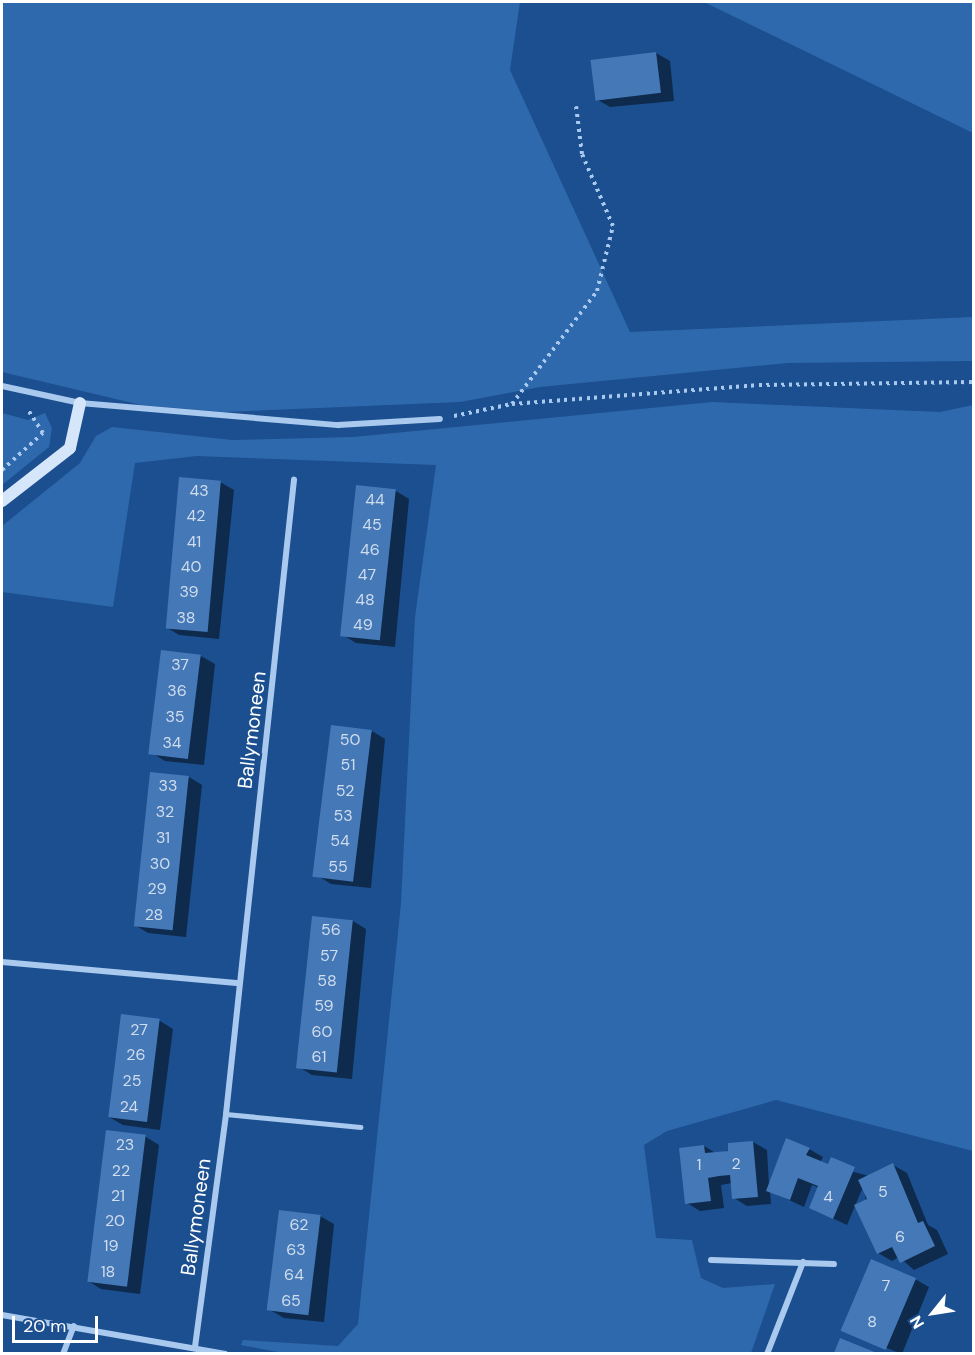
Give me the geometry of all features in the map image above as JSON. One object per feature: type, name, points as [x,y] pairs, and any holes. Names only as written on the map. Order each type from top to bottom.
[{"type":"main road","points":[[2,501],[70,448],[80,403]]},
{"type":"street","points":[[2,386],[80,403],[338,425],[440,419]]},
{"type":"street","name":"Ballymoneen","points":[[195,1347],[226,1114],[294,480]]},
{"type":"street","points":[[2,962],[239,983]]},
{"type":"street","points":[[711,1260],[834,1264]]},
{"type":"street","points":[[767,1353],[803,1262]]},
{"type":"street","points":[[2,1315],[226,1353]]},
{"type":"street","points":[[63,1353],[74,1326]]},
{"type":"lane","points":[[226,1114],[360,1127]]},
{"type":"path","points":[[512,404],[597,291],[613,226],[582,154],[576,106]]},
{"type":"path","points":[[440,419],[512,404],[759,385],[974,382]]},
{"type":"path","points":[[2,470],[43,433],[18,390]]},
{"type":"shaded area","points":[[2,2],[520,2],[510,70],[630,332],[973,317],[973,361],[788,363],[540,387],[460,402],[224,412],[141,405],[2,372]]},
{"type":"shaded area","points":[[704,2],[973,2],[973,133]]},
{"type":"shaded area","points":[[712,402],[940,412],[973,405],[973,1151],[776,1100],[667,1131],[644,1145],[656,1238],[692,1240],[701,1278],[723,1288],[775,1284],[751,1353],[288,1354],[241,1345],[243,1340],[338,1346],[358,1324],[401,903],[415,617],[436,465],[197,456],[135,463],[113,607],[2,592],[2,526],[80,463],[96,436],[112,427],[232,440],[353,437]]},
{"type":"shaded area","points":[[2,413],[28,420],[45,413],[52,428],[49,447],[2,485]]},
{"type":"building","points":[[656,52],[661,93],[595,101],[590,60]]},
{"type":"building","points":[[179,477],[221,481],[208,632],[166,628]]},
{"type":"building","points":[[356,485],[396,489],[380,640],[340,636]]},
{"type":"building","points":[[161,650],[201,655],[188,759],[148,754]]},
{"type":"building","points":[[331,725],[372,730],[353,882],[312,877]]},
{"type":"building","points":[[150,772],[189,776],[173,930],[134,926]]},
{"type":"building","points":[[312,916],[353,920],[337,1072],[296,1068]]},
{"type":"building","points":[[121,1014],[160,1019],[147,1122],[108,1117]]},
{"type":"building","points":[[106,1130],[146,1135],[127,1287],[87,1282]]},
{"type":"building","points":[[786,1138],[810,1148],[806,1155],[828,1164],[831,1157],[855,1167],[833,1219],[809,1208],[818,1186],[798,1178],[790,1200],[766,1191]]},
{"type":"building","points":[[753,1141],[758,1197],[732,1199],[730,1175],[719,1176],[708,1178],[711,1201],[685,1204],[679,1148],[704,1145],[705,1153],[728,1151],[728,1143]]},
{"type":"building","points":[[893,1163],[918,1223],[923,1221],[935,1246],[900,1263],[892,1247],[877,1254],[854,1205],[867,1199],[858,1180]]},
{"type":"building","points":[[279,1210],[321,1215],[308,1315],[267,1310]]},
{"type":"building","points":[[871,1259],[916,1278],[886,1350],[841,1331]]},
{"type":"building","points":[[840,1338],[877,1353],[834,1353]]}]
